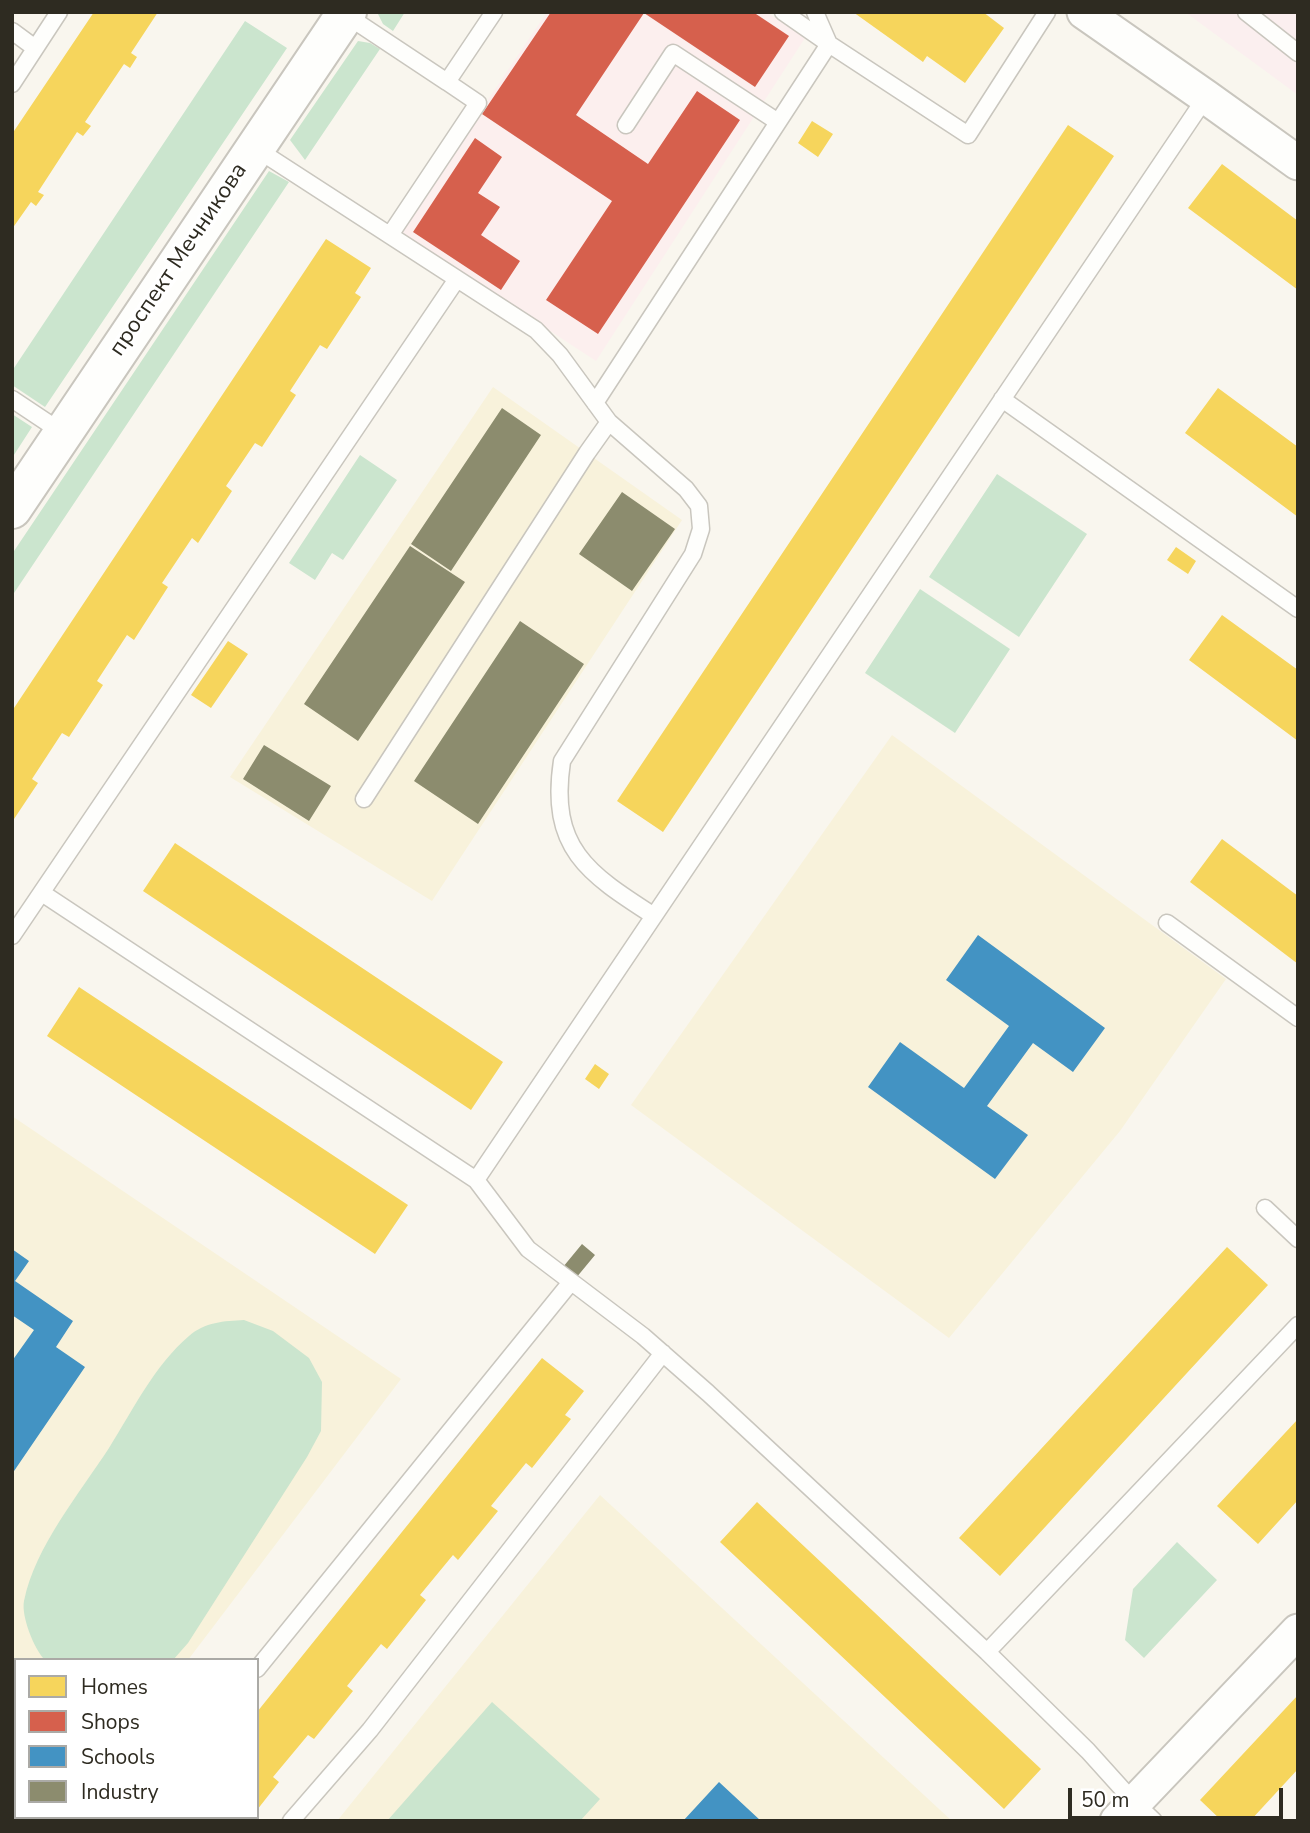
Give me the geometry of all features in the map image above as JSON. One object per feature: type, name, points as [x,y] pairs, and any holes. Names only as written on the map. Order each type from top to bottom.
[{"type":"street","points":[[1084,12],[1298,163]]},
{"type":"street","name":"проспект Мечникова","points":[[12,509],[346,13]]},
{"type":"street","points":[[1135,1815],[1298,1631]]},
{"type":"lane","points":[[12,84],[59,12]]},
{"type":"lane","points":[[447,82],[494,12]]},
{"type":"lane","points":[[783,12],[968,135],[1047,12]]},
{"type":"lane","points":[[815,12],[829,44]]},
{"type":"lane","points":[[1246,12],[1298,53]]},
{"type":"lane","points":[[346,13],[478,103],[390,235]]},
{"type":"lane","points":[[12,31],[35,48]]},
{"type":"lane","points":[[595,403],[829,44]]},
{"type":"lane","points":[[626,125],[673,54],[778,122]]},
{"type":"lane","points":[[476,1180],[1206,97]]},
{"type":"lane","points":[[255,148],[536,330],[560,355],[609,422],[686,489],[699,506],[701,529],[693,554],[562,761],[558,791],[561,822],[575,851],[605,884],[654,916]]},
{"type":"lane","points":[[12,936],[457,279]]},
{"type":"lane","points":[[12,399],[63,433]]},
{"type":"lane","points":[[1002,399],[1298,609]]},
{"type":"lane","points":[[364,799],[609,422]]},
{"type":"lane","points":[[42,893],[476,1180],[528,1249],[663,1353],[987,1651],[1088,1751],[1135,1815]]},
{"type":"lane","points":[[1167,923],[1298,1018]]},
{"type":"lane","points":[[1265,1208],[1298,1239]]},
{"type":"lane","points":[[259,1667],[571,1282]]},
{"type":"lane","points":[[987,1651],[1298,1325]]},
{"type":"lane","points":[[291,1821],[370,1730],[663,1353]]},
{"type":"shaded area","points":[[547,12],[766,12],[805,38],[596,361],[399,232]]},
{"type":"shaded area","points":[[1185,12],[1298,12],[1298,95]]},
{"type":"shaded area","points":[[493,387],[682,520],[432,901],[230,777]]},
{"type":"shaded area","points":[[892,735],[1226,979],[1120,1131],[949,1338],[631,1105]]},
{"type":"shaded area","points":[[12,1116],[401,1379],[190,1658],[14,1658],[14,1706]]},
{"type":"shaded area","points":[[600,1495],[952,1821],[337,1821]]},
{"type":"green space","points":[[377,12],[405,12],[393,31],[383,24]]},
{"type":"green space","points":[[245,21],[287,48],[45,407],[12,385],[12,371]]},
{"type":"green space","points":[[358,41],[370,43],[380,49],[305,160],[290,140]]},
{"type":"green space","points":[[269,171],[289,182],[12,596],[12,554]]},
{"type":"green space","points":[[12,414],[32,427],[12,458]]},
{"type":"green space","points":[[360,455],[397,480],[343,560],[332,553],[315,580],[289,563]]},
{"type":"green space","points":[[997,474],[1087,534],[1019,637],[929,577]]},
{"type":"green space","points":[[920,589],[1010,649],[955,733],[865,673]]},
{"type":"green space","points":[[244,1320],[273,1331],[309,1358],[322,1382],[321,1431],[188,1643],[175,1658],[44,1658],[29,1632],[24,1615],[24,1601],[48,1541],[165,1361],[189,1336],[208,1325]]},
{"type":"green space","points":[[1177,1542],[1217,1580],[1144,1658],[1125,1640],[1133,1589]]},
{"type":"green space","points":[[492,1702],[600,1799],[580,1821],[387,1821]]},
{"type":"building: Homes","points":[[94,12],[158,12],[131,53],[137,57],[130,68],[124,64],[85,122],[91,126],[83,136],[77,132],[38,192],[44,195],[36,206],[31,202],[12,229],[12,134]]},
{"type":"building: Homes","points":[[853,12],[983,12],[1004,28],[965,83],[927,56],[923,62]]},
{"type":"building: Homes","points":[[812,121],[833,134],[818,157],[798,143]]},
{"type":"building: Homes","points":[[1068,125],[1114,156],[663,832],[617,801]]},
{"type":"building: Homes","points":[[1222,164],[1298,221],[1298,290],[1188,208]]},
{"type":"building: Homes","points":[[326,239],[371,268],[355,293],[361,297],[327,349],[320,345],[290,391],[296,395],[262,447],[255,443],[226,486],[232,491],[198,543],[192,538],[162,583],[168,587],[134,640],[127,635],[97,681],[103,685],[69,737],[62,733],[32,779],[38,783],[12,822],[12,711]]},
{"type":"building: Homes","points":[[1218,388],[1298,447],[1298,517],[1185,433]]},
{"type":"building: Homes","points":[[1176,547],[1196,561],[1188,574],[1167,560]]},
{"type":"building: Homes","points":[[1222,615],[1298,670],[1298,741],[1189,660]]},
{"type":"building: Homes","points":[[228,641],[248,654],[211,708],[191,695]]},
{"type":"building: Homes","points":[[1222,839],[1298,896],[1298,964],[1190,882]]},
{"type":"building: Homes","points":[[175,843],[503,1062],[471,1110],[143,891]]},
{"type":"building: Homes","points":[[79,987],[408,1205],[375,1254],[47,1036]]},
{"type":"building: Homes","points":[[595,1064],[609,1074],[599,1089],[585,1079]]},
{"type":"building: Homes","points":[[1227,1247],[1268,1285],[1000,1576],[959,1538]]},
{"type":"building: Homes","points":[[542,1358],[584,1391],[565,1415],[571,1419],[532,1468],[526,1463],[491,1506],[498,1511],[458,1560],[453,1555],[420,1595],[426,1600],[387,1649],[381,1644],[347,1686],[353,1691],[314,1739],[308,1735],[273,1777],[279,1782],[259,1807],[259,1710]]},
{"type":"building: Homes","points":[[1298,1419],[1298,1500],[1258,1544],[1217,1506]]},
{"type":"building: Homes","points":[[757,1502],[1041,1769],[1004,1809],[720,1542]]},
{"type":"building: Homes","points":[[1298,1695],[1298,1769],[1250,1821],[1222,1821],[1200,1800]]},
{"type":"building: Homes","points":[[172,1819],[250,1819],[248,1821],[170,1821]]},
{"type":"building: Shops","points":[[551,12],[753,12],[789,36],[755,87],[644,13],[576,115],[648,164],[697,91],[740,120],[598,334],[546,300],[612,201],[482,114]]},
{"type":"building: Shops","points":[[475,138],[502,157],[478,193],[500,207],[481,235],[520,261],[501,290],[413,232]]},
{"type":"building: Schools","points":[[978,935],[1105,1028],[1073,1072],[1033,1043],[987,1106],[1028,1135],[995,1179],[868,1087],[900,1042],[964,1088],[1009,1026],[946,980]]},
{"type":"building: Schools","points":[[12,1249],[29,1261],[15,1281],[73,1321],[56,1347],[85,1367],[12,1474],[12,1361],[34,1330],[12,1315]]},
{"type":"building: Schools","points":[[719,1782],[761,1821],[683,1821]]},
{"type":"building: Industry","points":[[502,408],[541,435],[451,571],[411,544]]},
{"type":"building: Industry","points":[[622,492],[675,529],[632,591],[579,554]]},
{"type":"building: Industry","points":[[410,546],[465,582],[358,741],[304,704]]},
{"type":"building: Industry","points":[[520,621],[584,664],[478,824],[414,781]]},
{"type":"building: Industry","points":[[264,745],[331,786],[309,821],[243,779]]},
{"type":"building: Industry","points":[[582,1244],[595,1255],[576,1278],[563,1267]]}]
